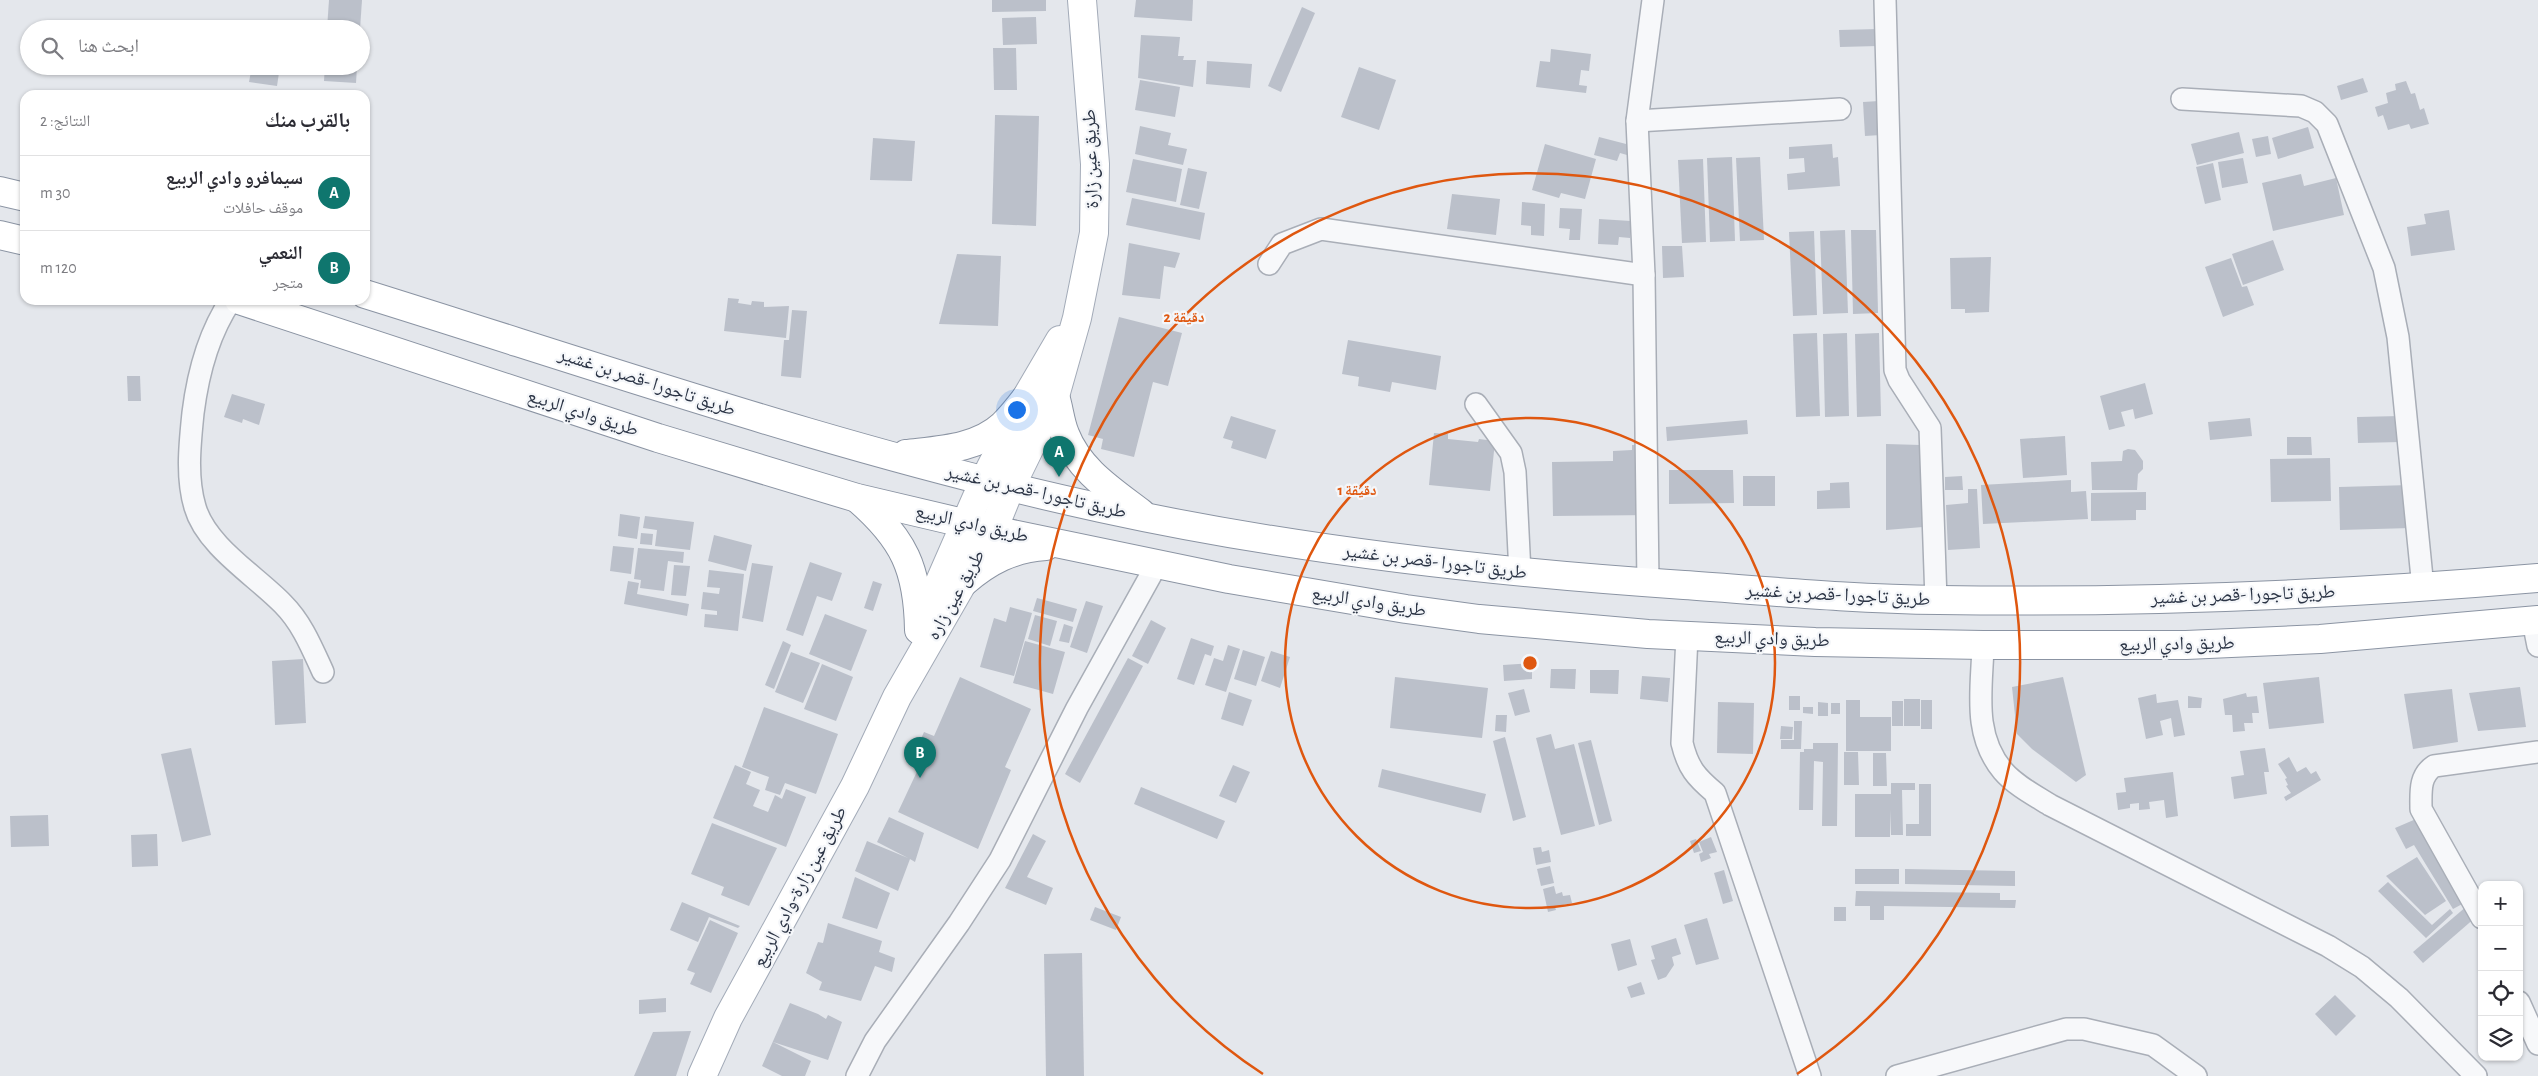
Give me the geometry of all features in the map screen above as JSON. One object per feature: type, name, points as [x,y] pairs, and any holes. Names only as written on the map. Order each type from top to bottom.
[{"type":"main road","name":"طريق عين زارة","points":[[1077,318],[1094,233],[1095,164],[1082,0]]},
{"type":"main road","points":[[0,191],[20,196]]},
{"type":"main road","points":[[0,235],[20,240]]},
{"type":"main road","name":"طريق تاجورا -قصر بن غشير","points":[[370,296],[745,413],[997,485],[1146,518],[1406,561],[1520,573],[1648,583],[1936,600],[2191,599],[2423,588],[2538,578]]},
{"type":"main road","name":"طريق وادي الربيع","points":[[254,305],[658,438],[857,498],[1157,564],[1376,604],[1479,619],[1687,636],[1983,645],[2186,645],[2536,629]]},
{"type":"main road","name":"طريق عين زاره","points":[[997,485],[1055,396],[1077,318]]},
{"type":"main road","name":"طريق عين زاره","points":[[897,697],[964,582],[980,526],[997,485],[1026,398],[1068,325],[1077,318]]},
{"type":"main road","points":[[1055,396],[1064,432],[1073,451],[1085,468],[1146,518]]},
{"type":"main road","points":[[893,456],[966,445],[982,439],[1003,425],[1026,398]]},
{"type":"main road","points":[[857,498],[880,518],[899,542],[912,570],[919,600],[919,630]]},
{"type":"main road","points":[[897,697],[901,676],[919,630],[980,526]]},
{"type":"main road","points":[[964,582],[978,570],[1008,553],[1026,548],[1070,546]]},
{"type":"main road","name":"طريق عين زارة-وادي الربيع","points":[[702,1076],[728,1018],[854,786],[897,697]]},
{"type":"street","points":[[1648,583],[1644,276],[1637,121],[1653,0]]},
{"type":"street","points":[[1885,0],[1895,370],[1899,380],[1930,428],[1936,600]]},
{"type":"street","points":[[2182,99],[2301,106],[2315,112],[2327,124],[2384,268],[2398,337],[2423,588]]},
{"type":"street","points":[[1637,121],[1840,108]]},
{"type":"street","points":[[1269,264],[1282,244],[1321,229],[1644,276]]},
{"type":"street","points":[[228,305],[217,321],[195,390],[190,462],[191,489],[195,509],[219,545],[285,605],[304,630],[323,672]]},
{"type":"street","points":[[1476,404],[1511,453],[1515,472],[1520,573]]},
{"type":"street","points":[[857,1076],[875,1041],[959,923],[1000,860],[1077,708],[1157,564]]},
{"type":"street","points":[[1687,636],[1682,743],[1685,757],[1694,776],[1715,793],[1810,1076]]},
{"type":"street","points":[[1983,645],[1981,725],[1985,740],[2003,771],[2022,787],[2050,805],[2294,926],[2362,967],[2399,998],[2476,1076]]},
{"type":"street","points":[[2478,911],[2421,809],[2420,792],[2424,775],[2434,766],[2538,752]]},
{"type":"street","points":[[2523,1011],[2538,1044]]},
{"type":"street","points":[[1897,1076],[2066,1029],[2084,1029],[2153,1044],[2196,1076]]},
{"type":"building","points":[[329,0],[362,0],[361,20],[328,20]]},
{"type":"building","points":[[992,0],[1046,0],[1046,11],[992,12]]},
{"type":"building","points":[[1136,0],[1193,0],[1192,21],[1134,17]]},
{"type":"building","points":[[1302,7],[1315,13],[1281,92],[1268,86]]},
{"type":"building","points":[[1036,17],[1037,44],[1003,45],[1002,18]]},
{"type":"building","points":[[1878,29],[1878,46],[1840,47],[1839,30]]},
{"type":"building","points":[[1141,35],[1180,37],[1178,56],[1184,56],[1183,60],[1196,60],[1193,87],[1138,78]]},
{"type":"building","points":[[993,48],[1016,48],[1017,90],[994,90]]},
{"type":"building","points":[[1551,49],[1591,54],[1589,71],[1581,70],[1579,85],[1587,86],[1586,93],[1536,87],[1540,61],[1550,62]]},
{"type":"building","points":[[1207,61],[1252,64],[1250,88],[1206,84]]},
{"type":"building","points":[[1359,67],[1396,80],[1379,130],[1341,117]]},
{"type":"building","points":[[250,75],[279,75],[277,86],[249,82]]},
{"type":"building","points":[[324,75],[356,75],[356,83],[324,81]]},
{"type":"building","points":[[2363,78],[2368,92],[2341,100],[2337,86]]},
{"type":"building","points":[[1140,80],[1180,87],[1175,117],[1135,110]]},
{"type":"building","points":[[2406,81],[2411,94],[2415,93],[2420,110],[2424,108],[2429,124],[2411,129],[2409,124],[2388,130],[2383,115],[2378,117],[2375,107],[2388,103],[2386,93],[2396,90],[2395,84]]},
{"type":"building","points":[[1879,101],[1881,135],[1865,136],[1863,102]]},
{"type":"building","points":[[995,115],[1039,116],[1036,226],[992,224]]},
{"type":"building","points":[[1140,126],[1171,133],[1168,145],[1187,149],[1183,165],[1135,154]]},
{"type":"building","points":[[2308,127],[2314,148],[2278,159],[2272,138]]},
{"type":"building","points":[[2239,132],[2244,153],[2197,165],[2191,144]]},
{"type":"building","points":[[2268,136],[2271,154],[2256,157],[2252,139]]},
{"type":"building","points":[[1599,137],[1630,145],[1627,155],[1620,153],[1617,161],[1594,155]]},
{"type":"building","points":[[873,138],[915,141],[912,181],[870,180]]},
{"type":"building","points":[[1545,144],[1596,159],[1585,199],[1561,193],[1559,198],[1532,190]]},
{"type":"building","points":[[1832,144],[1833,158],[1838,157],[1840,186],[1788,190],[1787,174],[1805,172],[1804,158],[1789,159],[1789,147]]},
{"type":"building","points":[[1732,157],[1735,241],[1710,242],[1707,158]]},
{"type":"building","points":[[1760,157],[1764,240],[1740,241],[1736,158]]},
{"type":"building","points":[[2243,158],[2248,183],[2222,188],[2218,162]]},
{"type":"building","points":[[1133,159],[1182,169],[1176,202],[1126,192]]},
{"type":"building","points":[[1703,159],[1706,242],[1682,243],[1678,160]]},
{"type":"building","points":[[2213,163],[2221,200],[2205,204],[2196,167]]},
{"type":"building","points":[[1188,168],[1207,172],[1199,209],[1180,205]]},
{"type":"building","points":[[2301,174],[2304,186],[2336,178],[2344,215],[2273,231],[2262,183]]},
{"type":"building","points":[[1452,194],[1500,199],[1496,235],[1447,229]]},
{"type":"building","points":[[1132,198],[1205,213],[1200,240],[1126,225]]},
{"type":"building","points":[[1522,202],[1545,204],[1544,236],[1531,235],[1531,226],[1521,225]]},
{"type":"building","points":[[1560,208],[1582,209],[1580,240],[1569,240],[1570,229],[1559,228]]},
{"type":"building","points":[[2449,210],[2455,250],[2411,256],[2407,227],[2426,224],[2424,214]]},
{"type":"building","points":[[1599,219],[1631,221],[1630,238],[1619,237],[1618,245],[1598,244]]},
{"type":"building","points":[[1845,230],[1848,313],[1823,314],[1820,231]]},
{"type":"building","points":[[1851,230],[1876,230],[1878,313],[1853,314]]},
{"type":"building","points":[[1814,231],[1817,315],[1793,316],[1789,232]]},
{"type":"building","points":[[2273,240],[2284,270],[2243,285],[2232,254]]},
{"type":"building","points":[[1129,243],[1180,253],[1175,268],[1164,266],[1160,299],[1122,295]]},
{"type":"building","points":[[1662,246],[1682,246],[1684,277],[1663,278]]},
{"type":"building","points":[[957,254],[1001,256],[998,326],[939,324]]},
{"type":"building","points":[[1991,257],[1989,312],[1965,313],[1965,309],[1951,309],[1950,258]]},
{"type":"building","points":[[2231,258],[2242,287],[2247,286],[2254,305],[2223,317],[2205,267]]},
{"type":"building","points":[[728,298],[739,299],[738,303],[751,305],[752,301],[764,302],[764,307],[789,306],[786,338],[724,331]]},
{"type":"building","points":[[792,310],[807,311],[801,378],[781,376],[784,340],[789,340]]},
{"type":"building","points":[[1119,317],[1182,333],[1168,386],[1153,382],[1134,457],[1101,449],[1103,439],[1088,435]]},
{"type":"building","points":[[1817,333],[1820,416],[1796,417],[1793,334]]},
{"type":"building","points":[[1847,333],[1849,416],[1825,417],[1823,334]]},
{"type":"building","points":[[1879,333],[1881,416],[1857,417],[1855,334]]},
{"type":"building","points":[[1348,340],[1441,356],[1436,390],[1392,382],[1390,392],[1358,386],[1359,377],[1342,374]]},
{"type":"building","points":[[127,376],[140,376],[141,401],[128,401]]},
{"type":"building","points":[[2145,383],[2153,414],[2135,419],[2133,409],[2121,412],[2125,426],[2109,430],[2100,396]]},
{"type":"building","points":[[232,394],[265,404],[259,425],[243,419],[242,423],[224,417]]},
{"type":"building","points":[[1231,416],[1276,430],[1266,459],[1231,448],[1233,441],[1223,438]]},
{"type":"building","points":[[2400,416],[2401,442],[2358,443],[2357,417]]},
{"type":"building","points":[[2250,418],[2252,436],[2210,440],[2208,422]]},
{"type":"building","points":[[1747,420],[1748,434],[1667,441],[1666,427]]},
{"type":"building","points":[[1434,433],[1448,434],[1448,439],[1478,442],[1479,439],[1495,441],[1490,491],[1429,485]]},
{"type":"building","points":[[2065,436],[2067,475],[2023,478],[2020,439]]},
{"type":"building","points":[[2287,437],[2311,437],[2312,455],[2287,455]]},
{"type":"building","points":[[1886,444],[1921,445],[1923,527],[1886,530]]},
{"type":"building","points":[[1632,445],[1653,445],[1654,515],[1553,516],[1552,462],[1613,461],[1613,451],[1632,450]]},
{"type":"building","points":[[2128,449],[2135,450],[2143,461],[2143,469],[2138,474],[2137,490],[2092,490],[2091,462],[2122,461],[2123,451]]},
{"type":"building","points":[[2330,458],[2331,501],[2271,502],[2270,459]]},
{"type":"building","points":[[1669,470],[1733,470],[1734,503],[1669,504]]},
{"type":"building","points":[[1743,476],[1775,476],[1775,506],[1743,506]]},
{"type":"building","points":[[1962,476],[1963,490],[1945,490],[1945,477]]},
{"type":"building","points":[[2071,480],[2071,492],[2086,491],[2088,519],[1983,524],[1981,485]]},
{"type":"building","points":[[1849,482],[1850,508],[1817,509],[1817,491],[1830,490],[1830,483]]},
{"type":"building","points":[[2410,485],[2411,528],[2340,530],[2339,487]]},
{"type":"building","points":[[1968,489],[1977,489],[1980,548],[1948,550],[1946,505],[1968,503]]},
{"type":"building","points":[[2146,492],[2146,510],[2136,510],[2136,520],[2091,521],[2091,493]]},
{"type":"building","points":[[620,514],[640,517],[637,539],[618,536]]},
{"type":"building","points":[[645,516],[694,522],[690,550],[655,546],[657,530],[643,528]]},
{"type":"building","points":[[641,533],[653,534],[652,545],[640,544]]},
{"type":"building","points":[[714,535],[752,545],[746,571],[708,561]]},
{"type":"building","points":[[613,546],[634,548],[631,574],[610,571]]},
{"type":"building","points":[[638,548],[684,552],[683,563],[668,561],[664,591],[640,588],[641,580],[634,579]]},
{"type":"building","points":[[810,562],[842,573],[832,601],[817,596],[803,636],[786,630]]},
{"type":"building","points":[[752,563],[773,566],[763,622],[742,618]]},
{"type":"building","points":[[674,565],[690,566],[686,596],[671,595]]},
{"type":"building","points":[[709,570],[744,574],[738,631],[704,627],[705,614],[717,615],[717,611],[701,609],[703,592],[719,594],[720,588],[707,587]]},
{"type":"building","points":[[628,581],[639,583],[637,594],[689,604],[687,616],[624,604]]},
{"type":"building","points":[[873,581],[882,584],[873,611],[864,608]]},
{"type":"building","points":[[1037,598],[1077,609],[1073,622],[1033,611]]},
{"type":"building","points":[[1086,601],[1103,606],[1087,653],[1070,647]]},
{"type":"building","points":[[1010,607],[1032,613],[1014,676],[980,667],[994,618],[1006,622]]},
{"type":"building","points":[[825,614],[867,630],[851,671],[809,654]]},
{"type":"building","points":[[1035,615],[1057,621],[1050,646],[1028,639]]},
{"type":"building","points":[[1151,620],[1166,628],[1148,664],[1132,656]]},
{"type":"building","points":[[1064,624],[1073,627],[1069,643],[1059,641]]},
{"type":"building","points":[[1191,638],[1214,646],[1211,656],[1205,654],[1194,685],[1177,679]]},
{"type":"building","points":[[783,641],[791,645],[774,689],[765,685]]},
{"type":"building","points":[[1025,641],[1065,652],[1053,694],[1013,683]]},
{"type":"building","points":[[1228,645],[1240,649],[1226,692],[1205,685],[1214,658],[1223,661]]},
{"type":"building","points":[[1243,650],[1265,657],[1256,686],[1234,679]]},
{"type":"building","points":[[1271,651],[1290,657],[1280,688],[1261,681]]},
{"type":"building","points":[[791,652],[820,663],[803,703],[775,692]]},
{"type":"building","points":[[1128,658],[1143,666],[1080,783],[1065,774]]},
{"type":"building","points":[[303,659],[306,723],[275,725],[272,661]]},
{"type":"building","points":[[1532,663],[1532,679],[1504,681],[1503,665]]},
{"type":"building","points":[[822,664],[853,677],[836,721],[804,709]]},
{"type":"building","points":[[1551,669],[1576,669],[1575,689],[1550,688]]},
{"type":"building","points":[[1590,670],[1619,670],[1618,694],[1590,693]]},
{"type":"building","points":[[1642,676],[1670,678],[1668,702],[1640,699]]},
{"type":"building","points":[[960,677],[1031,709],[1005,767],[1011,770],[978,849],[898,812],[921,763],[912,759],[924,732],[934,736]]},
{"type":"building","points":[[1395,677],[1488,688],[1482,738],[1390,728]]},
{"type":"building","points":[[2063,677],[2086,775],[2076,782],[2032,749],[2017,734],[2012,687]]},
{"type":"building","points":[[2319,677],[2324,723],[2269,729],[2263,683]]},
{"type":"building","points":[[2520,687],[2526,727],[2478,731],[2469,693]]},
{"type":"building","points":[[1524,689],[1530,712],[1515,716],[1508,693]]},
{"type":"building","points":[[2452,689],[2458,742],[2413,749],[2404,694]]},
{"type":"building","points":[[1229,692],[1252,700],[1243,726],[1221,719]]},
{"type":"building","points":[[2246,693],[2247,697],[2257,696],[2259,713],[2252,713],[2253,723],[2244,723],[2245,731],[2233,732],[2232,715],[2225,715],[2223,699]]},
{"type":"building","points":[[2156,694],[2157,703],[2178,700],[2185,735],[2174,737],[2171,718],[2160,721],[2163,735],[2146,739],[2138,698]]},
{"type":"building","points":[[1789,696],[1800,696],[1800,710],[1789,710]]},
{"type":"building","points":[[2188,696],[2202,698],[2201,708],[2188,708]]},
{"type":"building","points":[[1904,699],[1920,699],[1920,726],[1904,726]]},
{"type":"building","points":[[1846,700],[1860,700],[1860,717],[1891,717],[1891,751],[1846,751]]},
{"type":"building","points":[[1921,700],[1932,700],[1932,729],[1921,729]]},
{"type":"building","points":[[1892,701],[1903,701],[1903,726],[1892,726]]},
{"type":"building","points":[[1718,702],[1754,703],[1753,754],[1717,753]]},
{"type":"building","points":[[1818,702],[1828,703],[1828,716],[1818,716]]},
{"type":"building","points":[[1831,703],[1840,703],[1840,714],[1831,714]]},
{"type":"building","points":[[764,707],[838,734],[816,794],[785,783],[780,795],[765,790],[769,777],[742,767]]},
{"type":"building","points":[[1803,707],[1813,707],[1813,714],[1803,713]]},
{"type":"building","points":[[1496,715],[1507,715],[1506,732],[1495,731]]},
{"type":"building","points":[[1794,721],[1802,721],[1801,749],[1781,749],[1781,740],[1794,740]]},
{"type":"building","points":[[1781,726],[1793,727],[1792,739],[1780,739]]},
{"type":"building","points":[[1551,734],[1555,749],[1574,744],[1595,826],[1561,835],[1536,738]]},
{"type":"building","points":[[1505,737],[1526,817],[1513,821],[1493,741]]},
{"type":"building","points":[[1591,740],[1612,821],[1599,825],[1578,743]]},
{"type":"building","points":[[1813,743],[1838,743],[1837,826],[1822,826],[1823,762],[1814,761],[1813,810],[1799,810],[1800,752],[1804,752],[1804,749],[1813,749]]},
{"type":"building","points":[[191,748],[211,835],[182,842],[161,754]]},
{"type":"building","points":[[2265,748],[2269,772],[2264,772],[2267,794],[2234,799],[2231,777],[2244,775],[2240,751]]},
{"type":"building","points":[[1844,752],[1858,752],[1859,785],[1844,785]]},
{"type":"building","points":[[1873,753],[1886,753],[1887,786],[1873,786]]},
{"type":"building","points":[[2289,757],[2297,772],[2306,767],[2311,774],[2316,771],[2321,780],[2286,801],[2284,797],[2291,793],[2286,786],[2288,785],[2285,779],[2287,778],[2278,764]]},
{"type":"building","points":[[735,765],[751,772],[746,784],[760,790],[753,806],[768,812],[775,795],[782,799],[786,789],[806,797],[786,847],[713,818]]},
{"type":"building","points":[[1233,765],[1250,772],[1236,803],[1219,796]]},
{"type":"building","points":[[1382,769],[1486,794],[1481,813],[1378,787]]},
{"type":"building","points":[[2173,772],[2178,816],[2166,818],[2164,800],[2149,802],[2150,809],[2139,810],[2139,803],[2130,804],[2130,808],[2118,810],[2116,793],[2126,792],[2124,778]]},
{"type":"building","points":[[1891,783],[1915,783],[1915,790],[1902,790],[1903,835],[1891,835],[1890,810],[1890,837],[1855,837],[1855,794],[1891,794]]},
{"type":"building","points":[[1919,784],[1931,784],[1931,836],[1906,836],[1906,824],[1919,824]]},
{"type":"building","points":[[1141,787],[1225,821],[1217,839],[1134,804]]},
{"type":"building","points":[[48,815],[49,846],[11,847],[10,816]]},
{"type":"building","points":[[889,817],[924,833],[915,862],[910,859],[898,891],[855,871],[867,841],[908,858],[877,842]]},
{"type":"building","points":[[2416,819],[2466,902],[2453,909],[2414,845],[2406,849],[2395,828]]},
{"type":"building","points":[[712,823],[777,848],[749,906],[721,895],[724,887],[691,874]]},
{"type":"building","points":[[157,834],[158,866],[132,867],[131,835]]},
{"type":"building","points":[[1033,834],[1046,841],[1027,877],[1053,888],[1046,905],[1005,888]]},
{"type":"building","points":[[1711,837],[1717,852],[1709,854],[1711,858],[1701,862],[1699,854],[1703,852],[1699,842]]},
{"type":"building","points":[[1696,839],[1701,851],[1694,853],[1690,841]]},
{"type":"building","points":[[1541,847],[1542,852],[1549,850],[1551,862],[1536,865],[1533,848]]},
{"type":"building","points":[[2417,857],[2446,901],[2425,915],[2386,876]]},
{"type":"building","points":[[1550,866],[1554,883],[1541,886],[1537,869]]},
{"type":"building","points":[[1855,869],[1899,869],[1899,884],[1855,884]]},
{"type":"building","points":[[1905,869],[2015,871],[2015,886],[1905,884]]},
{"type":"building","points":[[1724,870],[1733,901],[1723,904],[1714,873]]},
{"type":"building","points":[[855,877],[890,893],[877,929],[842,918]]},
{"type":"building","points":[[2388,882],[2432,925],[2450,909],[2453,913],[2426,938],[2378,891]]},
{"type":"building","points":[[1554,886],[1556,894],[1562,892],[1563,896],[1570,895],[1572,903],[1555,907],[1556,910],[1548,912],[1543,889]]},
{"type":"building","points":[[1856,891],[2000,893],[2000,900],[2016,900],[2015,908],[1884,906],[1884,920],[1870,920],[1870,906],[1855,906]]},
{"type":"building","points":[[682,902],[740,926],[738,928],[709,917],[698,942],[670,930]]},
{"type":"building","points":[[2467,906],[2476,917],[2423,963],[2413,952]]},
{"type":"building","points":[[1095,907],[1121,917],[1116,930],[1090,920]]},
{"type":"building","points":[[1834,907],[1846,907],[1846,921],[1834,921]]},
{"type":"building","points":[[1707,918],[1719,959],[1696,965],[1684,925]]},
{"type":"building","points":[[710,920],[738,933],[711,993],[690,984],[695,973],[687,970]]},
{"type":"building","points":[[828,923],[882,941],[879,952],[895,958],[892,972],[875,966],[861,1001],[819,990],[822,982],[806,973],[818,942],[823,943]]},
{"type":"building","points":[[1676,938],[1681,954],[1672,957],[1674,965],[1666,977],[1658,980],[1651,960],[1655,959],[1651,946]]},
{"type":"building","points":[[1630,939],[1637,965],[1618,971],[1611,944]]},
{"type":"building","points":[[1082,953],[1084,1076],[1046,1076],[1044,954]]},
{"type":"building","points":[[1641,982],[1645,994],[1631,998],[1627,987]]},
{"type":"building","points":[[2335,995],[2356,1016],[2336,1036],[2315,1014]]},
{"type":"building","points":[[666,998],[666,1012],[639,1014],[639,1000]]},
{"type":"building","points":[[790,1003],[826,1019],[828,1015],[842,1022],[828,1060],[773,1042],[811,1061],[805,1076],[782,1076],[762,1066]]},
{"type":"building","points":[[691,1031],[676,1076],[634,1076],[653,1032]]},
{"type":"place","name":"سيمافرو وادي الربيع","points":[[1059,477]]},
{"type":"place","name":"النعمي","points":[[920,778]]}]
